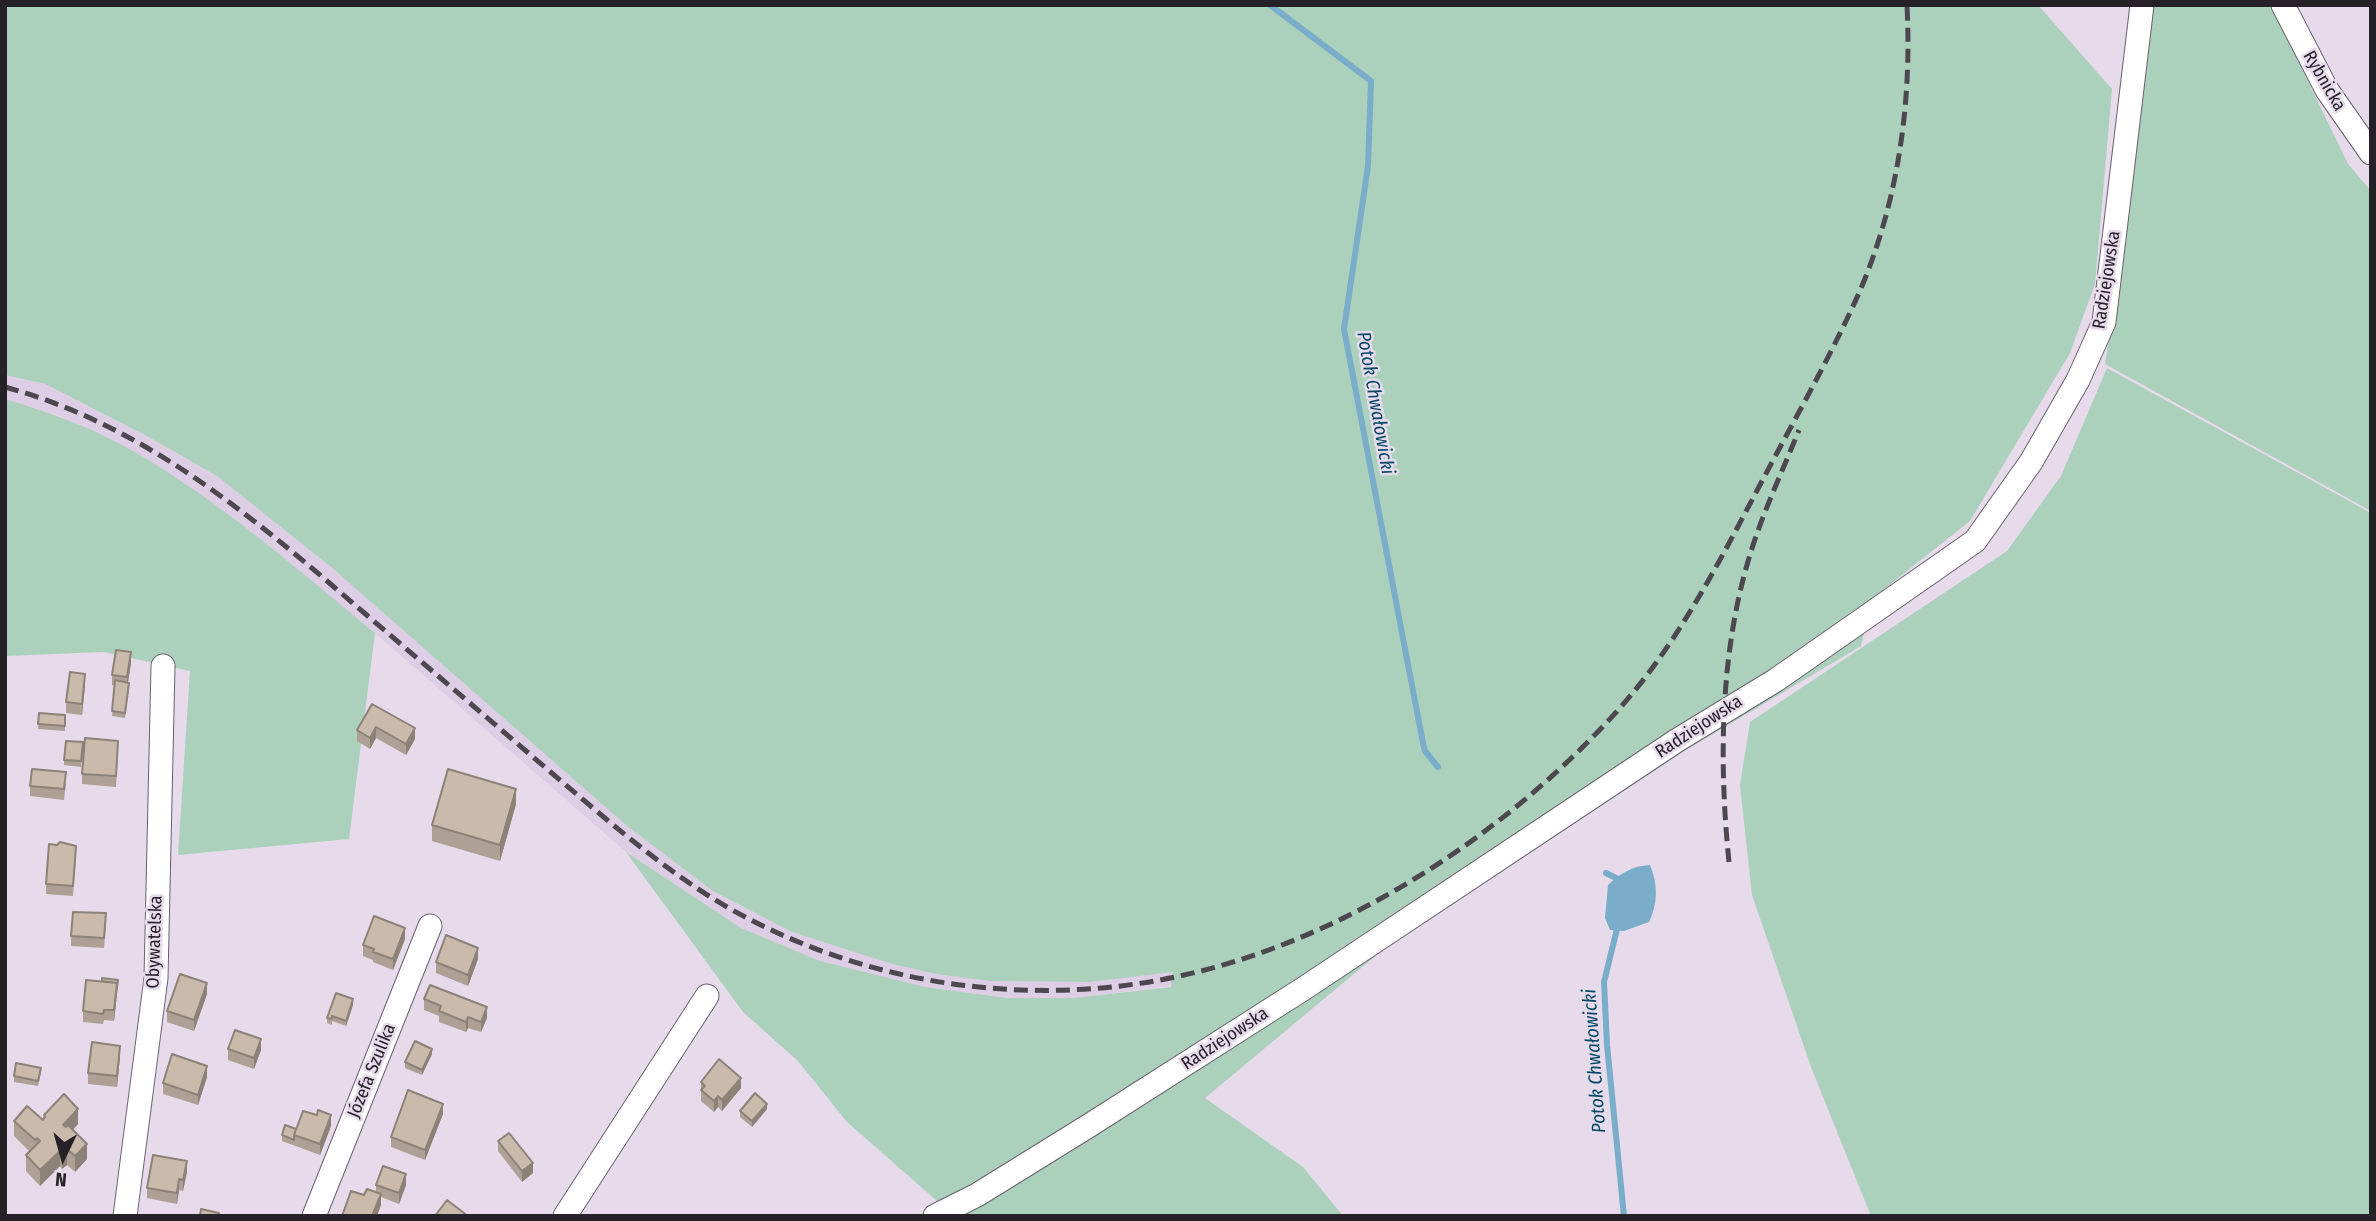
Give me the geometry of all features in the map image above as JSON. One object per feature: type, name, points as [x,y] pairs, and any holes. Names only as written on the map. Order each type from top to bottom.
[{"type":"street","name":"Radziejowska","points":[[935,1216],[977,1195],[1292,996],[1676,741],[1776,680],[1975,541],[2031,462],[2078,380],[2104,322],[2142,5]]},
{"type":"street","name":"Rybnicka","points":[[2283,5],[2327,90],[2371,153]]},
{"type":"street","name":"Obywatelska","points":[[125,1216],[156,978],[163,666]]},
{"type":"street","name":"Józefa Szulika","points":[[314,1216],[430,926]]},
{"type":"street","points":[[565,1216],[706,996]]},
{"type":"shaded area","points":[[5,375],[44,384],[145,435],[217,476],[331,567],[713,891],[792,932],[892,964],[936,974],[990,981],[1090,982],[1191,967],[1171,986],[1073,998],[1007,998],[925,987],[820,961],[741,928],[626,852],[375,633],[287,561],[187,485],[131,450],[57,415],[5,399]]},
{"type":"green space","points":[[5,5],[2038,5],[2112,89],[2095,284],[2070,353],[1970,521],[1873,598],[1861,646],[1686,750],[1385,948],[1205,1098],[1303,1167],[1343,1216],[946,1216],[937,1201],[847,1122],[798,1061],[743,1012],[626,852],[741,928],[820,961],[925,987],[1007,998],[1073,998],[1171,987],[1173,972],[1090,982],[990,981],[936,974],[892,964],[792,932],[713,891],[626,825],[331,567],[217,476],[145,435],[45,384],[5,375]]},
{"type":"green space","points":[[2153,5],[2271,5],[2348,164],[2371,191],[2371,511],[2105,364]]},
{"type":"green space","points":[[2107,368],[2371,513],[2371,1216],[1871,1216],[1811,1067],[1752,895],[1740,785],[1750,722],[2007,551],[2061,476]]},
{"type":"green space","points":[[5,399],[87,428],[165,471],[257,537],[375,633],[349,839],[178,855],[190,671],[104,652],[5,656]]},
{"type":"water","points":[[1650,865],[1656,894],[1649,922],[1624,931],[1610,930],[1605,918],[1608,885],[1627,871]]},
{"type":"building","points":[[116,650],[131,652],[127,677],[112,675]]},
{"type":"building","points":[[70,672],[85,674],[82,704],[66,702]]},
{"type":"building","points":[[115,680],[129,683],[125,713],[112,711]]},
{"type":"building","points":[[372,704],[415,728],[406,744],[376,727],[370,738],[357,730]]},
{"type":"building","points":[[39,713],[65,715],[65,726],[38,724]]},
{"type":"building","points":[[85,738],[118,741],[116,776],[82,774]]},
{"type":"building","points":[[66,741],[83,742],[81,761],[64,760]]},
{"type":"building","points":[[32,769],[66,772],[64,789],[30,786]]},
{"type":"building","points":[[448,769],[516,789],[500,845],[432,825]]},
{"type":"building","points":[[60,842],[76,846],[73,886],[46,884],[49,844],[57,845]]},
{"type":"building","points":[[73,912],[106,913],[104,938],[71,936]]},
{"type":"building","points":[[374,916],[405,928],[393,959],[373,952],[374,949],[363,945]]},
{"type":"building","points":[[446,935],[478,948],[468,975],[436,962]]},
{"type":"building","points":[[180,974],[207,983],[194,1020],[167,1011]]},
{"type":"building","points":[[102,978],[118,980],[117,988],[117,983],[102,981]]},
{"type":"building","points":[[86,980],[117,983],[114,1010],[104,1010],[103,1014],[83,1011]]},
{"type":"building","points":[[430,985],[487,1007],[481,1022],[468,1017],[466,1022],[439,1011],[441,1006],[424,999]]},
{"type":"building","points":[[336,993],[353,999],[346,1021],[332,1016],[332,1019],[327,1018]]},
{"type":"building","points":[[235,1030],[261,1039],[254,1058],[228,1049]]},
{"type":"building","points":[[415,1041],[432,1049],[422,1070],[405,1062]]},
{"type":"building","points":[[92,1042],[120,1046],[117,1076],[88,1073]]},
{"type":"building","points":[[172,1054],[207,1066],[198,1095],[163,1083]]},
{"type":"building","points":[[719,1059],[741,1078],[722,1100],[718,1096],[714,1101],[701,1090],[705,1086],[701,1082]]},
{"type":"building","points":[[16,1063],[41,1068],[38,1081],[14,1076]]},
{"type":"building","points":[[408,1090],[443,1104],[425,1150],[391,1137]]},
{"type":"building","points":[[755,1093],[767,1104],[752,1121],[740,1111]]},
{"type":"building","points":[[64,1094],[78,1109],[63,1125],[68,1125],[87,1144],[75,1156],[67,1149],[62,1153],[60,1151],[40,1170],[26,1155],[40,1141],[37,1138],[35,1140],[14,1121],[27,1106],[43,1120],[44,1115]]},
{"type":"building","points":[[318,1110],[331,1115],[320,1144],[294,1135],[303,1111],[317,1115]]},
{"type":"building","points":[[285,1125],[296,1129],[294,1140],[282,1135]]},
{"type":"building","points":[[509,1133],[533,1163],[522,1171],[498,1141]]},
{"type":"building","points":[[153,1155],[187,1161],[183,1180],[179,1179],[177,1193],[147,1188]]},
{"type":"building","points":[[383,1166],[406,1174],[399,1193],[376,1185]]},
{"type":"building","points":[[367,1189],[381,1194],[372,1216],[342,1216],[351,1191],[364,1195]]},
{"type":"building","points":[[447,1200],[468,1216],[435,1216]]},
{"type":"building","points":[[201,1209],[219,1213],[218,1216],[200,1216]]},
{"type":"waterway","name":"Potok Chwałowicki","points":[[1270,5],[1371,81],[1368,166],[1344,329],[1423,743],[1425,751],[1438,767]]},
{"type":"waterway","name":"Potok Chwałowicki","points":[[1606,873],[1620,880]]},
{"type":"waterway","name":"Potok Chwałowicki","points":[[1618,925],[1604,982],[1607,1045],[1624,1216]]},
{"type":"railway","points":[[5,387],[52,402],[96,421],[139,443],[220,496],[297,555],[634,842],[703,892],[779,934],[890,972],[948,983],[1006,989],[1064,990],[1122,986],[1180,976],[1242,959],[1302,937],[1362,909],[1419,876],[1474,839],[1575,755],[1619,709],[1661,657],[1730,542],[1836,341],[1872,259],[1884,224],[1900,152],[1907,79],[1907,5]]},
{"type":"railway","points":[[1729,862],[1723,750],[1731,637],[1752,548],[1799,430]]}]
